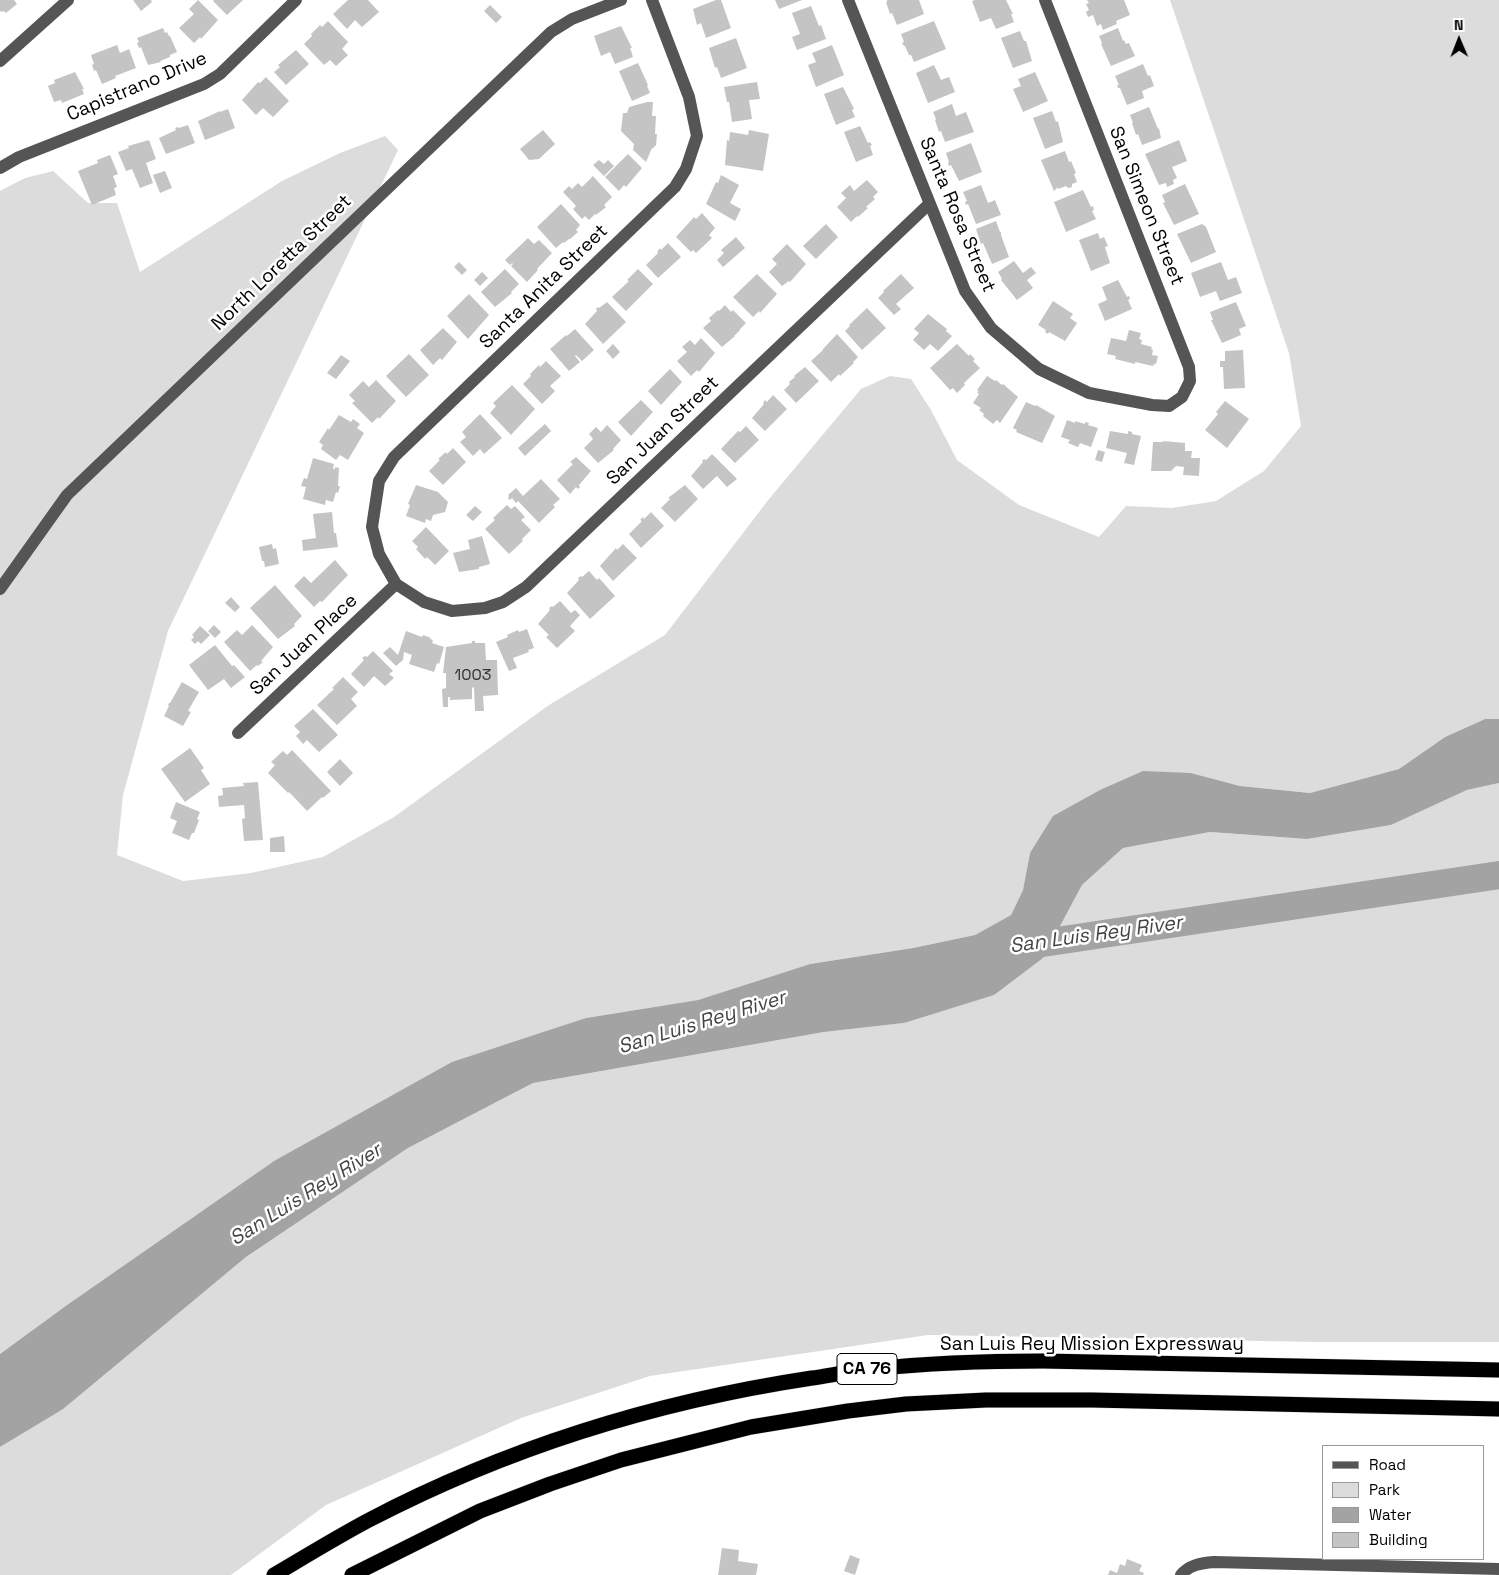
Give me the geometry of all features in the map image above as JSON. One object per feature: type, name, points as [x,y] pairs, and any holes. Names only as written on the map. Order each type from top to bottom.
[{"type":"highway","name":"San Luis Rey Mission Expressway","points":[[274,1575],[370,1520],[498,1462],[574,1434],[668,1406],[765,1385],[872,1369],[968,1362],[1043,1361],[1499,1370]]},
{"type":"highway","name":"CA 76","points":[[352,1575],[480,1511],[550,1484],[621,1460],[751,1427],[848,1411],[906,1404],[986,1400],[1102,1400],[1499,1409]]},
{"type":"street","points":[[0,61],[68,0]]},
{"type":"street","name":"Capistrano Drive","points":[[0,168],[18,157],[204,84],[220,74],[296,0]]},
{"type":"street","name":"North Loretta Street","points":[[0,589],[67,494],[551,32],[572,19],[621,0]]},
{"type":"street","name":"Santa Anita Street","points":[[396,584],[379,554],[372,526],[379,481],[394,457],[674,187],[686,169],[697,136],[689,97],[652,0]]},
{"type":"street","name":"Santa Rosa Street","points":[[848,0],[965,291],[990,328],[1039,370],[1089,393],[1152,405]]},
{"type":"street","name":"San Simeon Street","points":[[1045,0],[1189,367],[1190,381],[1182,397],[1169,406],[1152,405]]},
{"type":"street","name":"San Juan Street","points":[[396,584],[424,602],[452,611],[485,608],[504,602],[526,587],[929,204]]},
{"type":"street","name":"San Juan Place","points":[[238,733],[396,584]]},
{"type":"street","points":[[1180,1575],[1197,1564],[1214,1562],[1346,1570],[1499,1570]]},
{"type":"green space","points":[[1170,0],[1499,0],[1499,719],[1485,719],[1445,737],[1399,769],[1310,793],[1240,786],[1191,773],[1030,853],[1023,890],[1011,915],[975,935],[913,948],[810,964],[698,1000],[586,1018],[274,1161],[0,1354],[0,191],[25,178],[53,171],[88,203],[117,203],[140,272],[282,181],[340,153],[385,136],[398,150],[168,631],[123,795],[117,855],[183,881],[251,873],[323,857],[394,817],[549,705],[665,635],[769,499],[861,389],[890,376],[911,379],[931,410],[957,460],[1019,505],[1099,537],[1126,506],[1172,508],[1216,501],[1264,471],[1301,426],[1289,353]]},
{"type":"green space","points":[[1499,783],[1499,1342],[1317,1342],[928,1335],[650,1376],[521,1418],[326,1505],[231,1575],[0,1575],[0,1447],[63,1408],[246,1257],[408,1148],[533,1083],[824,1032],[904,1023],[1043,958],[1082,885],[1123,848],[1210,832],[1307,839],[1391,825],[1467,790]]},
{"type":"water","points":[[1485,719],[1499,719],[1499,783],[1467,790],[1391,825],[1307,839],[1210,832],[1123,848],[1082,885],[1043,958],[994,995],[904,1023],[824,1032],[533,1083],[408,1148],[246,1257],[63,1409],[0,1447],[0,1354],[274,1161],[452,1062],[586,1018],[698,1000],[810,964],[913,948],[975,935],[1011,915],[1023,890],[1030,853],[1053,816],[1100,790],[1143,771],[1191,773],[1240,786],[1310,793],[1399,769],[1445,737]]},
{"type":"building","points":[[0,0],[14,0],[17,4],[6,13],[0,11]]},
{"type":"building","points":[[133,0],[151,0],[152,2],[141,11]]},
{"type":"building","points":[[198,0],[218,20],[201,39],[200,37],[194,43],[179,28],[194,14],[189,9]]},
{"type":"building","points":[[214,0],[243,0],[227,15]]},
{"type":"building","points":[[348,0],[368,0],[379,12],[362,27],[355,20],[347,29],[333,14]]},
{"type":"building","points":[[716,0],[721,0],[731,28],[706,38],[701,23],[697,25],[693,9]]},
{"type":"building","points":[[775,0],[802,0],[779,9]]},
{"type":"building","points":[[887,0],[919,0],[924,14],[897,25],[892,13],[890,14]]},
{"type":"building","points":[[1006,0],[1013,14],[1011,14],[1014,22],[996,29],[991,18],[980,22],[972,1]]},
{"type":"building","points":[[1087,0],[1124,0],[1130,15],[1116,21],[1117,24],[1103,30],[1101,24],[1097,26],[1093,15],[1088,17],[1086,12],[1089,10],[1086,4],[1089,3]]},
{"type":"building","points":[[490,5],[502,17],[496,23],[484,11]]},
{"type":"building","points":[[811,6],[826,39],[797,50],[792,37],[800,34],[792,13]]},
{"type":"building","points":[[328,21],[348,42],[342,49],[348,55],[336,66],[330,60],[324,65],[304,44],[320,25],[322,27]]},
{"type":"building","points":[[934,21],[946,49],[914,62],[902,43],[904,42],[901,34]]},
{"type":"building","points":[[621,26],[632,48],[630,48],[633,57],[615,64],[610,52],[601,56],[594,36]]},
{"type":"building","points":[[163,28],[165,33],[167,32],[170,36],[177,52],[161,62],[148,65],[141,47],[139,48],[137,38]]},
{"type":"building","points":[[1118,28],[1123,41],[1126,44],[1129,43],[1135,56],[1111,66],[1099,36]]},
{"type":"building","points":[[1020,31],[1024,41],[1026,41],[1032,61],[1013,68],[1001,38]]},
{"type":"building","points":[[736,38],[747,68],[721,78],[717,67],[715,68],[709,48]]},
{"type":"building","points":[[117,45],[120,53],[129,49],[136,68],[115,76],[116,78],[102,84],[96,70],[94,71],[91,55]]},
{"type":"building","points":[[832,45],[844,75],[816,87],[808,65],[816,62],[812,53]]},
{"type":"building","points":[[296,50],[309,64],[286,85],[274,72],[280,67],[278,65]]},
{"type":"building","points":[[638,63],[650,93],[632,101],[619,71]]},
{"type":"building","points":[[1143,64],[1154,86],[1142,91],[1144,98],[1127,105],[1120,88],[1118,88],[1117,85],[1119,85],[1115,76]]},
{"type":"building","points":[[934,65],[941,80],[949,77],[955,92],[928,103],[916,73]]},
{"type":"building","points":[[75,72],[84,89],[82,89],[84,94],[62,103],[61,100],[54,102],[48,86],[55,83],[54,80]]},
{"type":"building","points":[[1035,72],[1048,101],[1023,112],[1013,89],[1021,86],[1018,79]]},
{"type":"building","points":[[266,77],[289,101],[273,117],[263,108],[256,115],[242,100],[258,82],[260,83]]},
{"type":"building","points":[[757,82],[760,99],[749,100],[752,119],[732,122],[729,102],[727,102],[724,87]]},
{"type":"building","points":[[843,87],[854,109],[852,110],[855,117],[836,125],[824,94]]},
{"type":"building","points":[[653,102],[652,116],[656,116],[655,134],[657,134],[656,146],[652,148],[646,162],[633,150],[634,144],[621,131],[623,113],[627,113],[629,107]]},
{"type":"building","points":[[952,104],[956,116],[966,112],[974,132],[945,142],[941,131],[939,132],[933,112]]},
{"type":"building","points":[[1149,107],[1159,128],[1161,138],[1142,145],[1138,134],[1136,135],[1130,115]]},
{"type":"building","points":[[228,109],[235,128],[205,140],[198,121]]},
{"type":"building","points":[[1052,111],[1056,122],[1058,121],[1063,142],[1045,149],[1033,118]]},
{"type":"building","points":[[188,125],[195,143],[166,154],[159,138],[176,130],[175,128]]},
{"type":"building","points":[[860,126],[868,143],[870,142],[872,145],[870,146],[873,155],[856,162],[844,132]]},
{"type":"building","points":[[543,130],[555,144],[539,159],[529,160],[520,149]]},
{"type":"building","points":[[749,130],[769,134],[763,171],[725,165],[727,140],[729,141],[730,132],[748,135]]},
{"type":"building","points":[[149,140],[156,159],[146,163],[153,183],[140,188],[132,169],[126,171],[118,152],[129,148],[128,146]]},
{"type":"building","points":[[1179,140],[1187,161],[1172,167],[1177,178],[1173,180],[1174,184],[1167,187],[1166,183],[1159,185],[1145,154]]},
{"type":"building","points":[[971,143],[982,172],[959,181],[951,165],[949,166],[946,153]]},
{"type":"building","points":[[1065,151],[1076,173],[1074,174],[1077,182],[1072,184],[1072,187],[1068,188],[1066,186],[1058,189],[1058,187],[1054,191],[1041,160]]},
{"type":"building","points":[[628,154],[642,168],[626,187],[624,185],[619,191],[605,177]]},
{"type":"building","points":[[110,155],[118,174],[113,176],[117,187],[114,188],[116,195],[92,205],[78,171],[98,163],[97,160]]},
{"type":"building","points":[[599,160],[604,164],[608,160],[614,166],[604,176],[593,165]]},
{"type":"building","points":[[165,171],[172,188],[160,193],[153,175]]},
{"type":"building","points":[[721,175],[739,185],[730,203],[741,209],[735,221],[706,204]]},
{"type":"building","points":[[593,176],[612,197],[604,205],[606,207],[596,215],[589,220],[585,216],[582,219],[573,209],[576,206],[563,192],[569,186],[572,189],[578,183],[582,187]]},
{"type":"building","points":[[867,180],[878,192],[873,197],[875,199],[866,207],[868,208],[851,222],[837,207],[846,198],[841,193],[850,185],[854,191]]},
{"type":"building","points":[[1185,184],[1199,214],[1174,225],[1163,203],[1165,202],[1162,195]]},
{"type":"building","points":[[981,185],[988,203],[995,200],[1001,215],[976,224],[968,204],[966,205],[965,202],[967,201],[963,192]]},
{"type":"building","points":[[1083,190],[1091,207],[1093,206],[1094,210],[1092,211],[1096,219],[1066,232],[1054,202]]},
{"type":"building","points":[[561,204],[580,225],[576,230],[578,232],[556,248],[537,227]]},
{"type":"building","points":[[702,213],[715,228],[709,235],[712,238],[696,253],[693,250],[691,252],[676,237],[694,217],[696,219]]},
{"type":"building","points":[[996,221],[1009,257],[992,264],[983,243],[981,244],[976,229]]},
{"type":"building","points":[[826,224],[838,237],[816,259],[803,246]]},
{"type":"building","points":[[1202,224],[1206,227],[1216,252],[1191,263],[1177,234]]},
{"type":"building","points":[[1098,233],[1100,239],[1104,237],[1108,246],[1105,247],[1110,263],[1091,271],[1079,240]]},
{"type":"building","points":[[736,237],[745,248],[723,267],[717,260],[724,253],[721,250]]},
{"type":"building","points":[[528,238],[534,244],[539,240],[552,253],[527,282],[511,266],[512,263],[510,265],[505,260]]},
{"type":"building","points":[[668,243],[681,257],[658,278],[646,265],[658,253],[660,248],[661,250]]},
{"type":"building","points":[[787,244],[806,264],[790,282],[782,286],[769,272],[777,264],[772,259]]},
{"type":"building","points":[[1014,261],[1023,273],[1031,267],[1036,273],[1027,280],[1033,288],[1017,300],[1001,280],[998,272]]},
{"type":"building","points":[[459,262],[467,270],[462,275],[454,267]]},
{"type":"building","points":[[1221,262],[1228,280],[1236,277],[1242,293],[1220,301],[1216,291],[1200,297],[1191,273]]},
{"type":"building","points":[[505,269],[519,284],[512,293],[495,307],[481,292]]},
{"type":"building","points":[[638,269],[653,284],[626,311],[612,297],[629,281],[627,280]]},
{"type":"building","points":[[482,272],[488,278],[480,286],[474,280]]},
{"type":"building","points":[[757,274],[777,294],[760,313],[759,311],[753,317],[733,297]]},
{"type":"building","points":[[901,274],[914,288],[896,304],[901,309],[894,315],[878,298]]},
{"type":"building","points":[[1118,280],[1127,297],[1129,296],[1130,299],[1128,300],[1132,309],[1105,321],[1098,304],[1107,300],[1102,287]]},
{"type":"building","points":[[469,294],[489,315],[468,339],[447,316]]},
{"type":"building","points":[[1053,301],[1073,314],[1070,318],[1077,323],[1065,341],[1049,332],[1048,334],[1045,332],[1046,330],[1038,325]]},
{"type":"building","points":[[607,302],[626,322],[603,344],[585,324],[597,311],[598,307]]},
{"type":"building","points":[[1236,302],[1246,326],[1239,329],[1241,335],[1222,343],[1211,320],[1213,320],[1210,312]]},
{"type":"building","points":[[725,305],[746,323],[722,347],[703,328],[711,321],[709,318]]},
{"type":"building","points":[[867,308],[886,328],[862,350],[845,331]]},
{"type":"building","points":[[928,314],[947,329],[946,331],[952,336],[938,351],[930,344],[924,350],[913,340],[919,333],[914,329]]},
{"type":"building","points":[[443,328],[457,342],[442,360],[440,358],[433,365],[420,350]]},
{"type":"building","points":[[575,329],[594,350],[582,361],[576,355],[580,362],[569,371],[550,349]]},
{"type":"building","points":[[1129,330],[1141,333],[1139,339],[1142,340],[1141,344],[1152,347],[1152,355],[1158,356],[1156,364],[1153,366],[1135,362],[1135,364],[1115,359],[1116,356],[1107,354],[1111,338],[1126,341]]},
{"type":"building","points":[[837,334],[858,357],[840,376],[839,374],[831,382],[811,361]]},
{"type":"building","points":[[701,338],[715,353],[699,372],[697,370],[691,376],[677,361],[687,352],[682,347],[690,340],[695,345]]},
{"type":"building","points":[[613,344],[620,352],[613,359],[606,351]]},
{"type":"building","points":[[957,344],[969,356],[970,354],[975,359],[973,361],[980,368],[964,383],[965,385],[957,393],[953,388],[950,390],[930,368]]},
{"type":"building","points":[[1243,350],[1245,388],[1224,389],[1223,367],[1220,367],[1220,361],[1225,361],[1225,351]]},
{"type":"building","points":[[409,354],[429,375],[406,397],[386,376]]},
{"type":"building","points":[[341,355],[350,361],[336,379],[327,373]]},
{"type":"building","points":[[546,361],[561,376],[550,386],[555,391],[542,404],[523,384],[539,365],[540,367]]},
{"type":"building","points":[[805,367],[819,381],[796,403],[784,390],[794,376]]},
{"type":"building","points":[[670,369],[682,382],[661,405],[648,391]]},
{"type":"building","points":[[987,376],[1003,384],[1018,397],[1000,423],[997,420],[993,424],[983,416],[984,414],[979,410],[981,408],[973,403],[979,394],[977,390]]},
{"type":"building","points":[[376,380],[396,401],[379,419],[378,417],[372,423],[352,403],[355,401],[349,395],[363,381],[369,387]]},
{"type":"building","points":[[512,385],[535,409],[511,435],[490,413],[496,406],[493,403]]},
{"type":"building","points":[[773,395],[787,409],[765,431],[752,418],[764,404],[765,400],[767,402]]},
{"type":"building","points":[[641,400],[653,412],[631,436],[618,422]]},
{"type":"building","points":[[1225,401],[1249,419],[1227,448],[1205,430],[1218,414],[1216,412]]},
{"type":"building","points":[[1026,402],[1036,405],[1055,416],[1042,443],[1016,432],[1017,430],[1013,428]]},
{"type":"building","points":[[480,414],[502,438],[484,454],[480,449],[473,456],[460,442],[466,437],[462,432]]},
{"type":"building","points":[[339,415],[351,422],[353,419],[360,424],[357,428],[364,433],[348,460],[340,455],[336,460],[321,449],[323,445],[319,442]]},
{"type":"building","points":[[1067,420],[1075,423],[1075,421],[1085,424],[1085,422],[1089,423],[1088,425],[1098,428],[1091,447],[1080,443],[1078,447],[1068,443],[1070,440],[1061,437]]},
{"type":"building","points":[[545,424],[551,431],[525,456],[518,448]]},
{"type":"building","points":[[607,425],[621,440],[614,450],[598,463],[584,448],[593,439],[589,434],[596,427],[601,432]]},
{"type":"building","points":[[746,426],[759,440],[735,463],[721,449],[738,431],[740,432]]},
{"type":"building","points":[[1110,431],[1128,434],[1128,431],[1141,436],[1134,465],[1124,463],[1127,453],[1106,448]]},
{"type":"building","points":[[1153,442],[1185,443],[1185,451],[1192,451],[1191,458],[1200,458],[1199,476],[1183,475],[1184,467],[1176,466],[1171,471],[1151,471]]},
{"type":"building","points":[[453,448],[466,462],[443,485],[429,471],[440,460],[438,459]]},
{"type":"building","points":[[1098,450],[1105,452],[1102,462],[1095,460]]},
{"type":"building","points":[[712,454],[737,479],[727,487],[717,476],[703,489],[691,476],[702,461]]},
{"type":"building","points":[[576,457],[591,471],[579,485],[580,487],[578,489],[576,487],[570,494],[557,480],[573,464],[570,462]]},
{"type":"building","points":[[313,458],[334,464],[333,469],[335,467],[339,468],[338,486],[340,486],[338,493],[336,492],[333,502],[326,500],[325,505],[303,499],[306,487],[301,486],[304,478],[307,479]]},
{"type":"building","points":[[541,479],[560,499],[553,505],[555,507],[539,523],[518,501],[516,503],[512,498],[510,500],[508,495],[516,488],[523,496]]},
{"type":"building","points":[[416,485],[438,492],[448,502],[445,512],[433,515],[431,521],[426,519],[425,523],[406,516],[410,505],[408,504]]},
{"type":"building","points":[[685,485],[698,499],[675,522],[661,508],[670,499],[668,498]]},
{"type":"building","points":[[507,505],[511,509],[515,506],[525,517],[521,520],[531,530],[522,539],[523,541],[509,554],[485,529],[495,520],[493,518]]},
{"type":"building","points":[[475,506],[482,512],[473,521],[466,515]]},
{"type":"building","points":[[332,512],[334,533],[336,533],[338,547],[303,551],[302,540],[316,538],[313,514]]},
{"type":"building","points":[[651,512],[664,526],[641,548],[629,534],[642,521],[640,520],[643,517],[644,519]]},
{"type":"building","points":[[426,527],[449,551],[435,565],[427,557],[425,559],[412,541]]},
{"type":"building","points":[[482,536],[490,564],[479,567],[479,569],[459,572],[453,553],[470,549],[468,540]]},
{"type":"building","points":[[272,544],[273,549],[276,548],[279,564],[265,567],[259,547]]},
{"type":"building","points":[[623,544],[637,558],[613,581],[600,566],[616,548],[617,550]]},
{"type":"building","points":[[335,560],[348,575],[322,602],[320,601],[314,607],[294,586],[304,576],[311,583]]},
{"type":"building","points":[[589,571],[597,580],[599,578],[615,596],[590,619],[567,593],[579,580],[578,578]]},
{"type":"building","points":[[275,585],[302,616],[294,624],[295,626],[278,639],[250,608]]},
{"type":"building","points":[[231,597],[240,607],[235,612],[225,603]]},
{"type":"building","points":[[560,601],[571,613],[575,610],[580,615],[570,626],[575,631],[557,648],[546,637],[549,635],[538,624],[550,610],[549,608]]},
{"type":"building","points":[[214,625],[221,632],[215,638],[208,631]]},
{"type":"building","points":[[252,625],[273,647],[261,661],[263,662],[250,671],[224,642],[237,630],[242,635]]},
{"type":"building","points":[[200,626],[210,635],[201,644],[198,641],[195,644],[191,640],[194,637],[192,635]]},
{"type":"building","points":[[527,629],[534,648],[513,658],[517,668],[509,671],[496,642],[518,630],[519,632]]},
{"type":"building","points":[[406,631],[431,638],[433,640],[432,643],[444,647],[439,664],[437,663],[434,672],[409,664],[412,655],[404,652],[403,660],[396,666],[383,653],[390,647],[398,655]]},
{"type":"building","points":[[472,641],[475,641],[475,643],[485,643],[486,660],[497,660],[498,695],[483,696],[484,711],[475,711],[474,687],[472,688],[472,699],[450,700],[450,697],[448,697],[448,707],[443,707],[442,689],[446,688],[446,673],[443,673],[446,647],[472,643]]},
{"type":"building","points":[[215,645],[232,666],[234,665],[245,677],[231,688],[224,679],[208,690],[189,665]]},
{"type":"building","points":[[373,651],[393,671],[389,674],[394,678],[385,686],[374,676],[364,687],[351,674],[364,660],[362,658],[367,657]]},
{"type":"building","points":[[343,677],[358,692],[351,699],[357,706],[337,725],[317,705],[334,689],[332,688]]},
{"type":"building","points":[[182,682],[199,692],[188,711],[191,712],[183,726],[164,716],[169,703]]},
{"type":"building","points":[[313,709],[338,735],[319,752],[307,740],[303,744],[296,736],[300,732],[294,726]]},
{"type":"building","points":[[190,748],[204,768],[201,770],[210,784],[185,802],[161,769]]},
{"type":"building","points":[[292,750],[331,791],[307,811],[268,773],[275,765],[271,762],[283,751],[287,755]]},
{"type":"building","points":[[340,759],[353,773],[340,786],[327,772]]},
{"type":"building","points":[[258,782],[263,840],[244,841],[242,819],[245,818],[244,805],[219,807],[218,796],[223,795],[222,788],[244,786],[243,783]]},
{"type":"building","points":[[176,802],[200,812],[194,833],[192,833],[189,840],[172,833],[177,821],[170,818]]},
{"type":"building","points":[[284,836],[285,852],[270,852],[270,838]]},
{"type":"building","points":[[722,1548],[739,1550],[738,1561],[758,1564],[756,1575],[718,1575]]},
{"type":"building","points":[[850,1555],[860,1559],[855,1575],[844,1571]]},
{"type":"building","points":[[1127,1559],[1142,1565],[1139,1571],[1144,1573],[1143,1575],[1108,1575],[1110,1570],[1117,1573],[1120,1564],[1125,1566]]},
{"type":"waterway","name":"San Luis Rey River","points":[[1016,947],[1499,875]]}]
